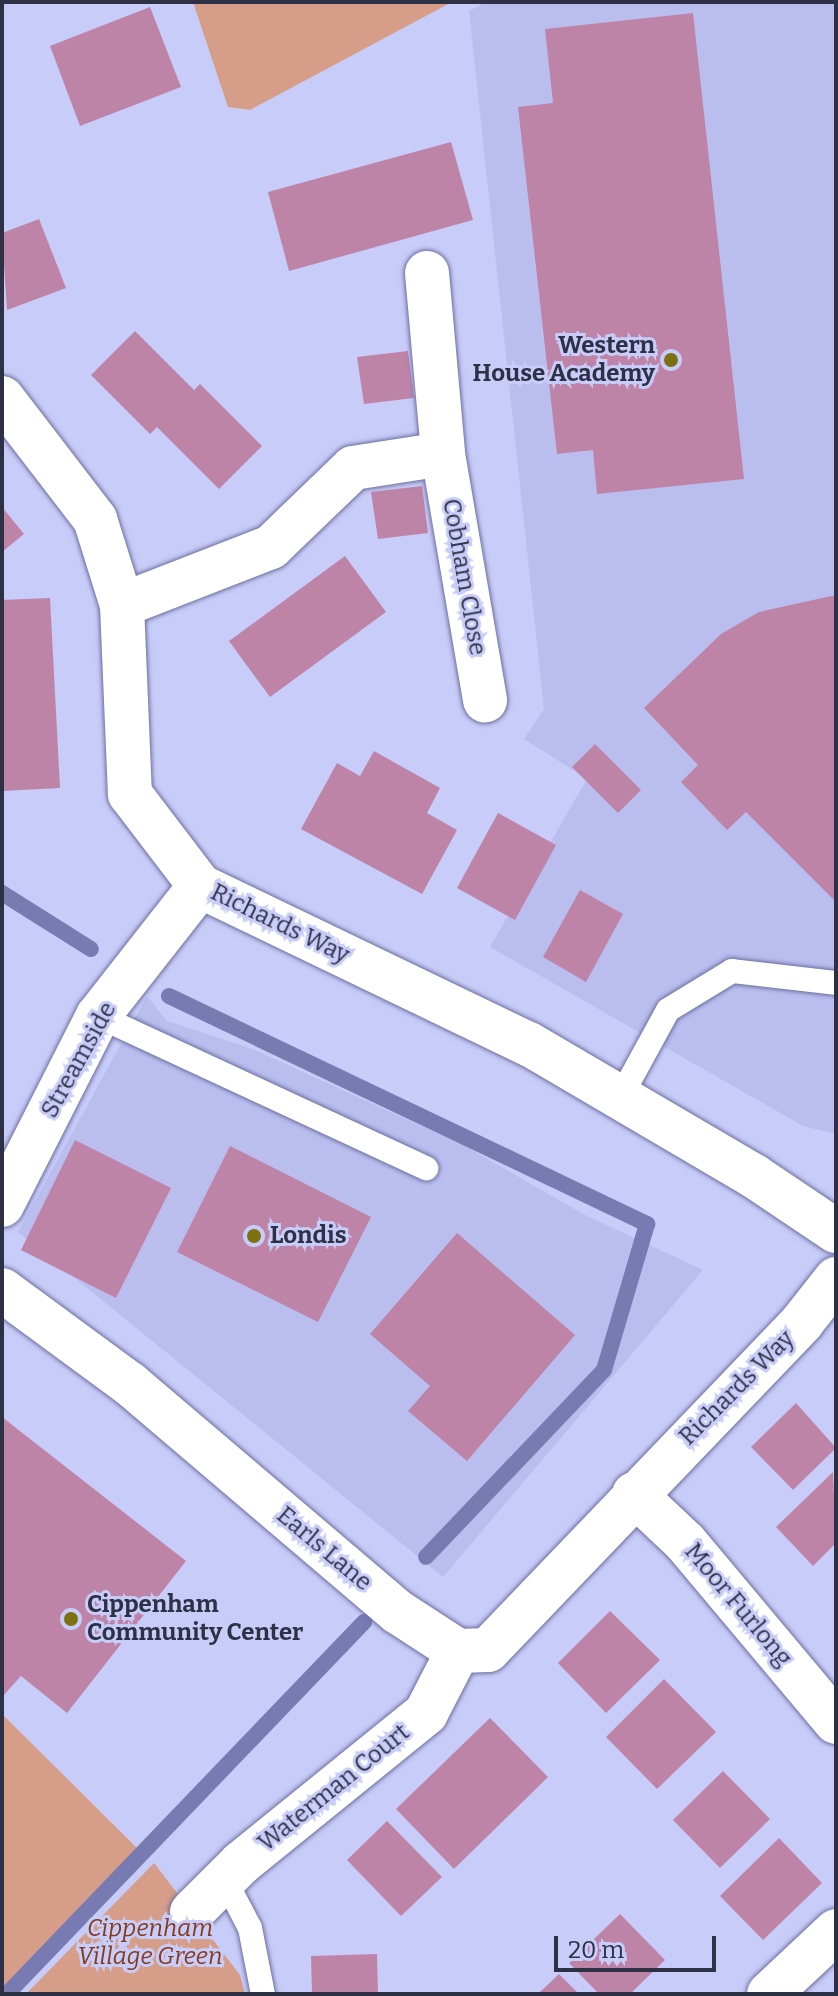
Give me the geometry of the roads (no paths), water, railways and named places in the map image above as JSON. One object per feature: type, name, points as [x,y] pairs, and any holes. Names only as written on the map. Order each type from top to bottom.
[{"type":"street","name":"Cobham Close","points":[[427,273],[443,454],[485,700]]},
{"type":"street","name":"Richards Way","points":[[2,398],[95,519],[122,605],[130,794],[200,886],[529,1044],[621,1096],[836,1231]]},
{"type":"street","points":[[122,605],[271,547],[353,468],[443,454]]},
{"type":"street","name":"Streamside","points":[[2,1205],[98,1016],[200,886]]},
{"type":"street","name":"Richards Way","points":[[634,1494],[802,1322],[836,1279]]},
{"type":"street","name":"Earls Lane","points":[[2,1290],[130,1384],[398,1612],[458,1651]]},
{"type":"street","points":[[458,1651],[488,1650],[634,1494]]},
{"type":"street","name":"Moor Furlong","points":[[634,1494],[685,1542],[836,1722]]},
{"type":"street","name":"Waterman Court","points":[[192,1912],[225,1880],[426,1713],[458,1651]]},
{"type":"street","points":[[769,1994],[836,1931]]},
{"type":"lane","points":[[621,1096],[668,1010],[732,971],[836,983]]},
{"type":"lane","points":[[98,1016],[426,1168]]},
{"type":"lane","points":[[225,1880],[250,1928],[263,1994]]},
{"type":"waterway","points":[[2,893],[91,949]]},
{"type":"waterway","points":[[169,996],[647,1224],[604,1370],[426,1557]]},
{"type":"waterway","points":[[7,1994],[364,1622]]},
{"type":"place","name":"Western House Academy","points":[[671,360]]},
{"type":"place","name":"Londis","points":[[254,1236]]},
{"type":"place","name":"Cippenham Community Center","points":[[71,1619]]},
{"type":"park label","name":"Cippenham Village Green","points":[[150,1943]]}]
